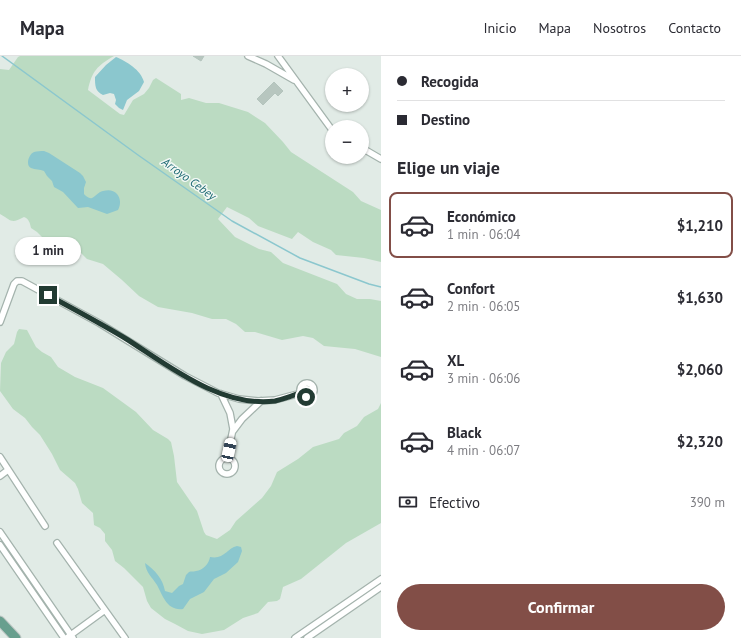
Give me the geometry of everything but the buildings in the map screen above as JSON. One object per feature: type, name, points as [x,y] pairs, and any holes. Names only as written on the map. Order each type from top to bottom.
[{"type":"main road","points":[[0,621],[16,638]]},
{"type":"street","points":[[248,56],[266,64],[296,81]]},
{"type":"street","points":[[278,56],[325,120]]},
{"type":"street","points":[[369,152],[381,159]]},
{"type":"street","points":[[0,322],[14,284],[17,281],[22,282],[99,323],[186,376],[221,394],[239,399],[261,401],[275,400],[301,392]]},
{"type":"street","points":[[221,394],[230,413],[233,429],[227,458]]},
{"type":"street","points":[[232,432],[242,419],[261,401]]},
{"type":"street","points":[[0,457],[45,526]]},
{"type":"street","points":[[0,476],[8,470]]},
{"type":"street","points":[[0,532],[68,637]]},
{"type":"street","points":[[57,543],[125,638]]},
{"type":"street","points":[[0,545],[68,637]]},
{"type":"street","points":[[297,637],[381,579]]},
{"type":"street","points":[[367,588],[372,594]]},
{"type":"street","points":[[307,638],[381,588]]},
{"type":"street","points":[[68,637],[105,610]]},
{"type":"green space","points":[[20,56],[114,56],[99,66],[91,78],[88,90],[120,114],[124,115],[133,100],[144,94],[156,78],[181,94],[181,100],[189,98],[206,103],[219,103],[248,112],[265,123],[291,152],[353,192],[361,201],[381,210],[381,262],[364,258],[336,255],[331,250],[313,242],[298,232],[292,239],[258,226],[249,218],[227,207],[218,219],[235,237],[259,249],[271,252],[283,263],[337,284],[346,294],[357,299],[381,301],[381,357],[355,349],[324,346],[313,338],[303,336],[282,340],[255,332],[245,332],[236,324],[226,319],[212,319],[192,313],[158,307],[139,296],[103,264],[87,259],[68,240],[45,240],[31,228],[29,221],[26,218],[24,217],[12,221],[0,214],[0,69],[9,70]]},
{"type":"green space","points":[[19,329],[27,330],[36,347],[51,357],[58,367],[75,377],[103,388],[136,412],[153,430],[171,442],[177,482],[197,511],[206,535],[217,539],[230,530],[236,521],[262,498],[271,486],[277,472],[298,459],[313,447],[339,439],[344,433],[357,426],[364,417],[378,409],[381,403],[381,523],[346,543],[301,579],[283,587],[280,599],[277,601],[268,602],[258,613],[243,618],[224,630],[202,634],[188,631],[165,619],[151,608],[147,601],[143,587],[115,561],[112,550],[105,541],[105,534],[100,528],[94,525],[93,513],[82,503],[75,483],[60,470],[40,435],[25,418],[13,409],[0,391],[1,363],[6,352],[14,344]]},
{"type":"water","points":[[116,57],[136,70],[144,82],[139,91],[127,100],[123,110],[115,104],[116,100],[114,94],[110,93],[103,95],[98,92],[95,86],[95,77]]},
{"type":"water","points":[[36,151],[44,151],[83,176],[86,182],[84,194],[88,197],[92,198],[100,192],[108,190],[118,194],[120,206],[118,210],[107,214],[88,207],[78,208],[63,192],[54,187],[52,181],[44,171],[29,167],[28,160],[32,153]]},
{"type":"water","points":[[237,546],[241,547],[242,551],[238,562],[226,573],[214,579],[204,592],[190,599],[183,609],[173,608],[166,602],[148,572],[145,563],[158,575],[165,591],[172,593],[183,584],[186,575],[189,572],[203,568],[207,564],[210,557],[219,557]]},
{"type":"waterway","name":"Arroyo Cebey","points":[[2,56],[232,221],[300,258],[369,284],[381,287]]},
{"type":"route","points":[[48,295],[99,323],[186,376],[218,393],[239,399],[258,401],[275,400],[301,392],[306,397]]}]
